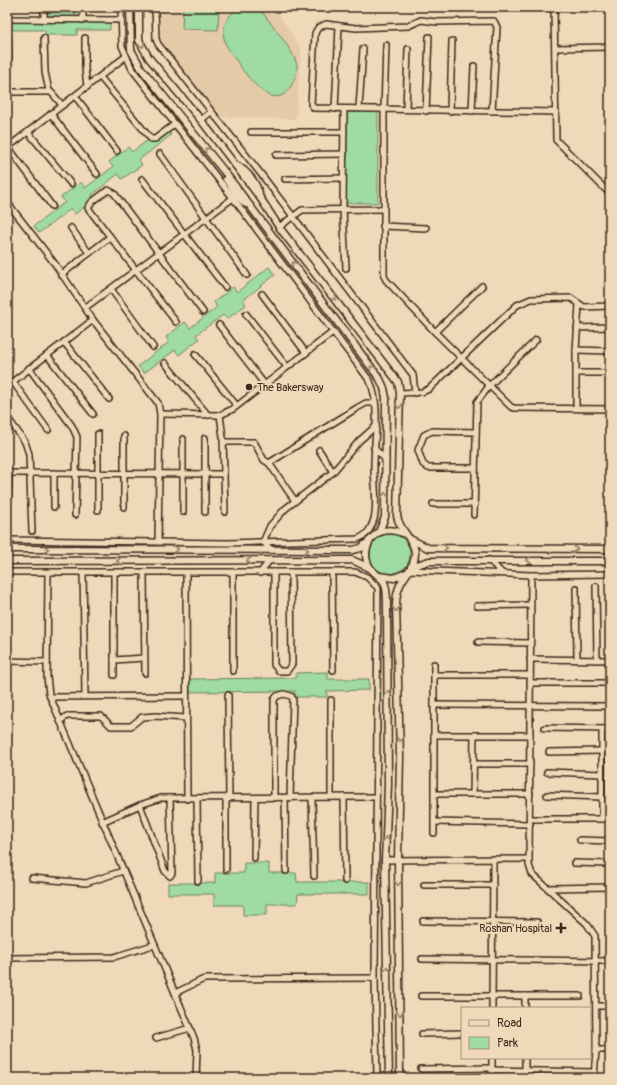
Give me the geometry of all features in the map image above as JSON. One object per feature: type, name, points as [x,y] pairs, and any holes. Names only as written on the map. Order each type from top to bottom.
[{"type":"street","points":[[44,7],[44,20]]},
{"type":"street","points":[[83,7],[83,20]]},
{"type":"street","points":[[7,540],[263,542],[363,537],[371,527],[374,517],[374,448],[376,426],[374,391],[370,381],[233,198],[132,69],[125,57],[122,46],[121,7]]},
{"type":"street","points":[[7,549],[353,550],[361,548],[379,532],[385,517],[386,398],[380,379],[223,170],[133,56],[130,40],[130,7]]},
{"type":"street","points":[[140,7],[139,40],[149,58],[201,120],[235,164],[246,171],[256,184],[262,199],[279,228],[397,379],[400,393],[398,516],[399,525],[407,536],[415,553],[409,570],[397,593],[396,605],[400,757],[398,859],[400,1078]]},
{"type":"street","points":[[155,7],[156,39],[158,44],[293,217],[413,375],[415,393]]},
{"type":"street","points":[[554,7],[556,140],[610,194]]},
{"type":"street","points":[[7,19],[122,20]]},
{"type":"street","points":[[492,111],[497,27],[494,21],[437,22],[421,20],[408,26],[356,28],[321,25],[316,30],[314,36],[312,106],[314,108],[359,108],[384,110],[406,109],[426,111],[556,112]]},
{"type":"street","points":[[335,109],[339,26]]},
{"type":"street","points":[[8,37],[8,92],[49,91]]},
{"type":"street","points":[[426,111],[429,37]]},
{"type":"street","points":[[44,38],[45,72],[49,91],[62,105]]},
{"type":"street","points":[[85,38],[85,68],[87,86]]},
{"type":"street","points":[[450,111],[452,41]]},
{"type":"street","points":[[386,45],[383,209],[384,276],[386,280],[460,358],[514,408],[610,409]]},
{"type":"street","points":[[555,48],[610,47]]},
{"type":"street","points":[[359,108],[363,49]]},
{"type":"street","points":[[406,109],[408,49]]},
{"type":"street","points":[[52,206],[7,147],[125,57]]},
{"type":"street","points":[[472,111],[474,66]]},
{"type":"street","points":[[100,77],[151,139],[155,139],[175,124]]},
{"type":"street","points":[[75,96],[117,151]]},
{"type":"street","points":[[344,109],[343,210],[346,268]]},
{"type":"street","points":[[201,120],[211,112]]},
{"type":"street","points":[[51,114],[97,174]]},
{"type":"street","points":[[28,132],[71,184]]},
{"type":"street","points":[[251,132],[344,132]]},
{"type":"street","points":[[160,154],[247,275]]},
{"type":"street","points":[[276,155],[344,154]]},
{"type":"street","points":[[285,179],[343,178]]},
{"type":"street","points":[[142,179],[225,287]]},
{"type":"street","points":[[176,322],[88,208],[92,202],[110,190],[203,312]]},
{"type":"street","points":[[86,307],[233,198]]},
{"type":"street","points":[[7,202],[86,307],[93,320],[155,398],[160,414],[158,542]]},
{"type":"street","points":[[279,228],[302,210],[383,209]]},
{"type":"street","points":[[383,226],[426,228]]},
{"type":"street","points":[[71,228],[89,253]]},
{"type":"street","points":[[61,275],[110,237]]},
{"type":"street","points":[[435,332],[482,286]]},
{"type":"street","points":[[112,289],[153,347]]},
{"type":"street","points":[[262,294],[306,353]]},
{"type":"street","points":[[400,393],[415,393],[429,390],[460,358],[517,305],[531,299],[571,298],[584,307],[610,306]]},
{"type":"street","points":[[576,408],[576,350],[579,304]]},
{"type":"street","points":[[246,314],[287,367]]},
{"type":"street","points":[[7,386],[93,320]]},
{"type":"street","points":[[219,325],[265,385]]},
{"type":"street","points":[[577,328],[610,327]]},
{"type":"street","points":[[160,414],[220,415],[237,406],[333,332]]},
{"type":"street","points":[[474,516],[475,432],[476,406],[478,399],[490,385],[536,340]]},
{"type":"street","points":[[64,342],[109,399]]},
{"type":"street","points":[[576,350],[610,351]]},
{"type":"street","points":[[195,354],[237,406]]},
{"type":"street","points":[[47,355],[93,414]]},
{"type":"street","points":[[165,363],[208,415]]},
{"type":"street","points":[[29,368],[72,426],[77,437],[75,515]]},
{"type":"street","points":[[576,373],[610,374]]},
{"type":"street","points":[[13,382],[48,430]]},
{"type":"street","points":[[269,463],[357,408],[366,403],[375,403]]},
{"type":"street","points":[[220,415],[224,442],[225,512]]},
{"type":"street","points":[[7,417],[25,442],[29,454],[31,473],[32,531]]},
{"type":"street","points":[[263,542],[270,526],[295,501],[333,472],[359,441],[376,426]]},
{"type":"street","points":[[475,432],[432,431],[424,435],[418,450],[423,464],[428,468],[475,468]]},
{"type":"street","points":[[98,434],[98,510]]},
{"type":"street","points":[[124,436],[124,507]]},
{"type":"street","points":[[205,438],[205,512]]},
{"type":"street","points":[[183,439],[183,512]]},
{"type":"street","points":[[224,442],[254,442],[264,460],[269,463],[295,501]]},
{"type":"street","points":[[374,448],[386,460]]},
{"type":"street","points":[[318,450],[333,472]]},
{"type":"street","points":[[8,503],[8,473],[124,472],[158,474],[224,474]]},
{"type":"street","points":[[54,473],[54,507]]},
{"type":"street","points":[[433,504],[475,504]]},
{"type":"street","points":[[379,532],[397,530],[428,548],[610,549]]},
{"type":"street","points":[[370,568],[366,553],[368,544],[372,538]]},
{"type":"street","points":[[263,542],[272,550]]},
{"type":"street","points":[[7,561],[352,560],[370,568],[379,576],[384,583],[386,594],[388,656],[388,785],[385,860],[389,1078]]},
{"type":"street","points":[[490,560],[502,573]]},
{"type":"street","points":[[260,572],[269,561]]},
{"type":"street","points":[[379,576],[394,578],[429,561],[610,561]]},
{"type":"street","points":[[409,570],[531,575],[610,574]]},
{"type":"street","points":[[7,572],[332,572],[360,574],[378,588],[375,978],[377,1078]]},
{"type":"street","points":[[83,572],[85,696]]},
{"type":"street","points":[[114,572],[114,675]]},
{"type":"street","points":[[144,572],[144,673]]},
{"type":"street","points":[[233,572],[233,671]]},
{"type":"street","points":[[274,572],[274,665],[279,671],[287,672],[292,664],[290,572]]},
{"type":"street","points":[[332,572],[333,670]]},
{"type":"street","points":[[48,573],[47,677],[50,697],[153,945],[190,1028],[197,1050],[196,1078]]},
{"type":"street","points":[[186,573],[187,799]]},
{"type":"street","points":[[531,575],[530,869],[532,874],[592,930],[596,942],[596,1050],[594,1078]]},
{"type":"street","points":[[596,586],[597,660]]},
{"type":"street","points":[[576,588],[577,659]]},
{"type":"street","points":[[477,606],[530,605]]},
{"type":"street","points":[[478,642],[530,643]]},
{"type":"street","points":[[377,657],[388,656]]},
{"type":"street","points":[[114,660],[144,658]]},
{"type":"street","points":[[530,659],[610,660]]},
{"type":"street","points":[[7,662],[47,662]]},
{"type":"street","points":[[434,664],[434,833]]},
{"type":"street","points":[[434,675],[530,675]]},
{"type":"street","points":[[530,683],[610,683]]},
{"type":"street","points":[[274,798],[274,700],[277,696],[284,694],[291,696],[293,699],[287,798],[286,871]]},
{"type":"street","points":[[226,869],[228,695]]},
{"type":"street","points":[[50,697],[186,696]]},
{"type":"street","points":[[331,700],[331,797]]},
{"type":"street","points":[[434,705],[610,706]]},
{"type":"street","points":[[60,721],[68,716],[101,716],[111,726],[129,726],[142,717],[156,716],[186,718]]},
{"type":"street","points":[[545,728],[610,729]]},
{"type":"street","points":[[602,729],[602,819]]},
{"type":"street","points":[[434,734],[530,735]]},
{"type":"street","points":[[473,794],[474,735]]},
{"type":"street","points":[[549,752],[602,751]]},
{"type":"street","points":[[474,764],[530,764]]},
{"type":"street","points":[[547,772],[602,774]]},
{"type":"street","points":[[434,794],[530,794]]},
{"type":"street","points":[[547,796],[602,797]]},
{"type":"street","points":[[344,797],[346,881]]},
{"type":"street","points":[[102,822],[140,804],[161,798],[228,799],[376,797]]},
{"type":"street","points":[[140,804],[164,872],[170,876],[172,873],[170,798]]},
{"type":"street","points":[[254,858],[255,798]]},
{"type":"street","points":[[312,798],[314,876]]},
{"type":"street","points":[[197,799],[198,881]]},
{"type":"street","points":[[434,822],[610,819]]},
{"type":"street","points":[[580,840],[610,841]]},
{"type":"street","points":[[492,1007],[493,859]]},
{"type":"street","points":[[385,860],[530,859]]},
{"type":"street","points":[[574,863],[610,864]]},
{"type":"street","points":[[32,878],[86,883],[123,871]]},
{"type":"street","points":[[424,885],[493,885]]},
{"type":"street","points":[[548,888],[610,886]]},
{"type":"street","points":[[423,921],[537,922]]},
{"type":"street","points":[[7,958],[114,957],[153,945]]},
{"type":"street","points":[[422,959],[492,958],[610,961]]},
{"type":"street","points":[[175,993],[204,979],[375,978]]},
{"type":"street","points":[[420,996],[580,996]]},
{"type":"street","points":[[525,996],[525,1007]]},
{"type":"street","points":[[596,1006],[610,1006]]},
{"type":"street","points":[[156,1038],[190,1028]]},
{"type":"street","points":[[422,1034],[461,1033]]},
{"type":"street","points":[[596,1050],[610,1050]]},
{"type":"street","points":[[492,1059],[492,1078]]},
{"type":"street","points":[[525,1059],[525,1078]]},
{"type":"street","points":[[422,1069],[492,1069],[565,1075],[594,1072]]},
{"type":"shaded area","points":[[161,7],[274,7],[301,49],[296,119],[219,117],[160,42]]},
{"type":"green space","points":[[183,7],[219,7],[218,30],[182,29]]},
{"type":"green space","points":[[238,8],[256,9],[263,13],[294,57],[297,65],[296,74],[291,86],[283,95],[274,96],[264,92],[246,74],[226,45],[224,40],[225,25],[230,16]]},
{"type":"green space","points":[[46,13],[76,13],[76,18],[110,18],[110,30],[77,30],[77,35],[45,35],[45,30],[7,30],[7,19],[45,19]]},
{"type":"green space","points":[[347,112],[378,112],[378,203],[346,203]]},
{"type":"green space","points":[[165,127],[171,135],[139,160],[142,165],[122,179],[118,174],[92,195],[95,199],[75,214],[71,209],[39,233],[34,226],[65,202],[61,197],[81,182],[85,188],[113,167],[109,162],[128,147],[132,152]]},
{"type":"green space","points":[[269,267],[275,275],[243,300],[246,305],[227,319],[223,315],[196,335],[199,339],[179,355],[175,350],[144,373],[138,366],[169,342],[166,337],[185,322],[190,328],[217,307],[214,302],[233,287],[237,292]]},
{"type":"green space","points":[[386,534],[394,534],[401,537],[407,543],[410,554],[407,565],[401,571],[394,574],[386,574],[379,571],[373,565],[370,558],[370,550],[373,543],[379,537]]},
{"type":"green space","points":[[328,672],[328,679],[369,679],[369,690],[327,691],[327,697],[295,697],[295,691],[187,692],[187,679],[296,678],[296,673]]},
{"type":"green space","points":[[244,863],[269,863],[269,873],[296,873],[297,882],[369,882],[369,894],[298,894],[297,904],[267,904],[267,915],[243,915],[243,905],[214,905],[214,894],[168,894],[168,883],[215,883],[215,873],[244,873]]},
{"type":"place","name":"The Bakersway","points":[[249,387]]},
{"type":"place","name":"Roshan Hospital","points":[[561,928]]}]
